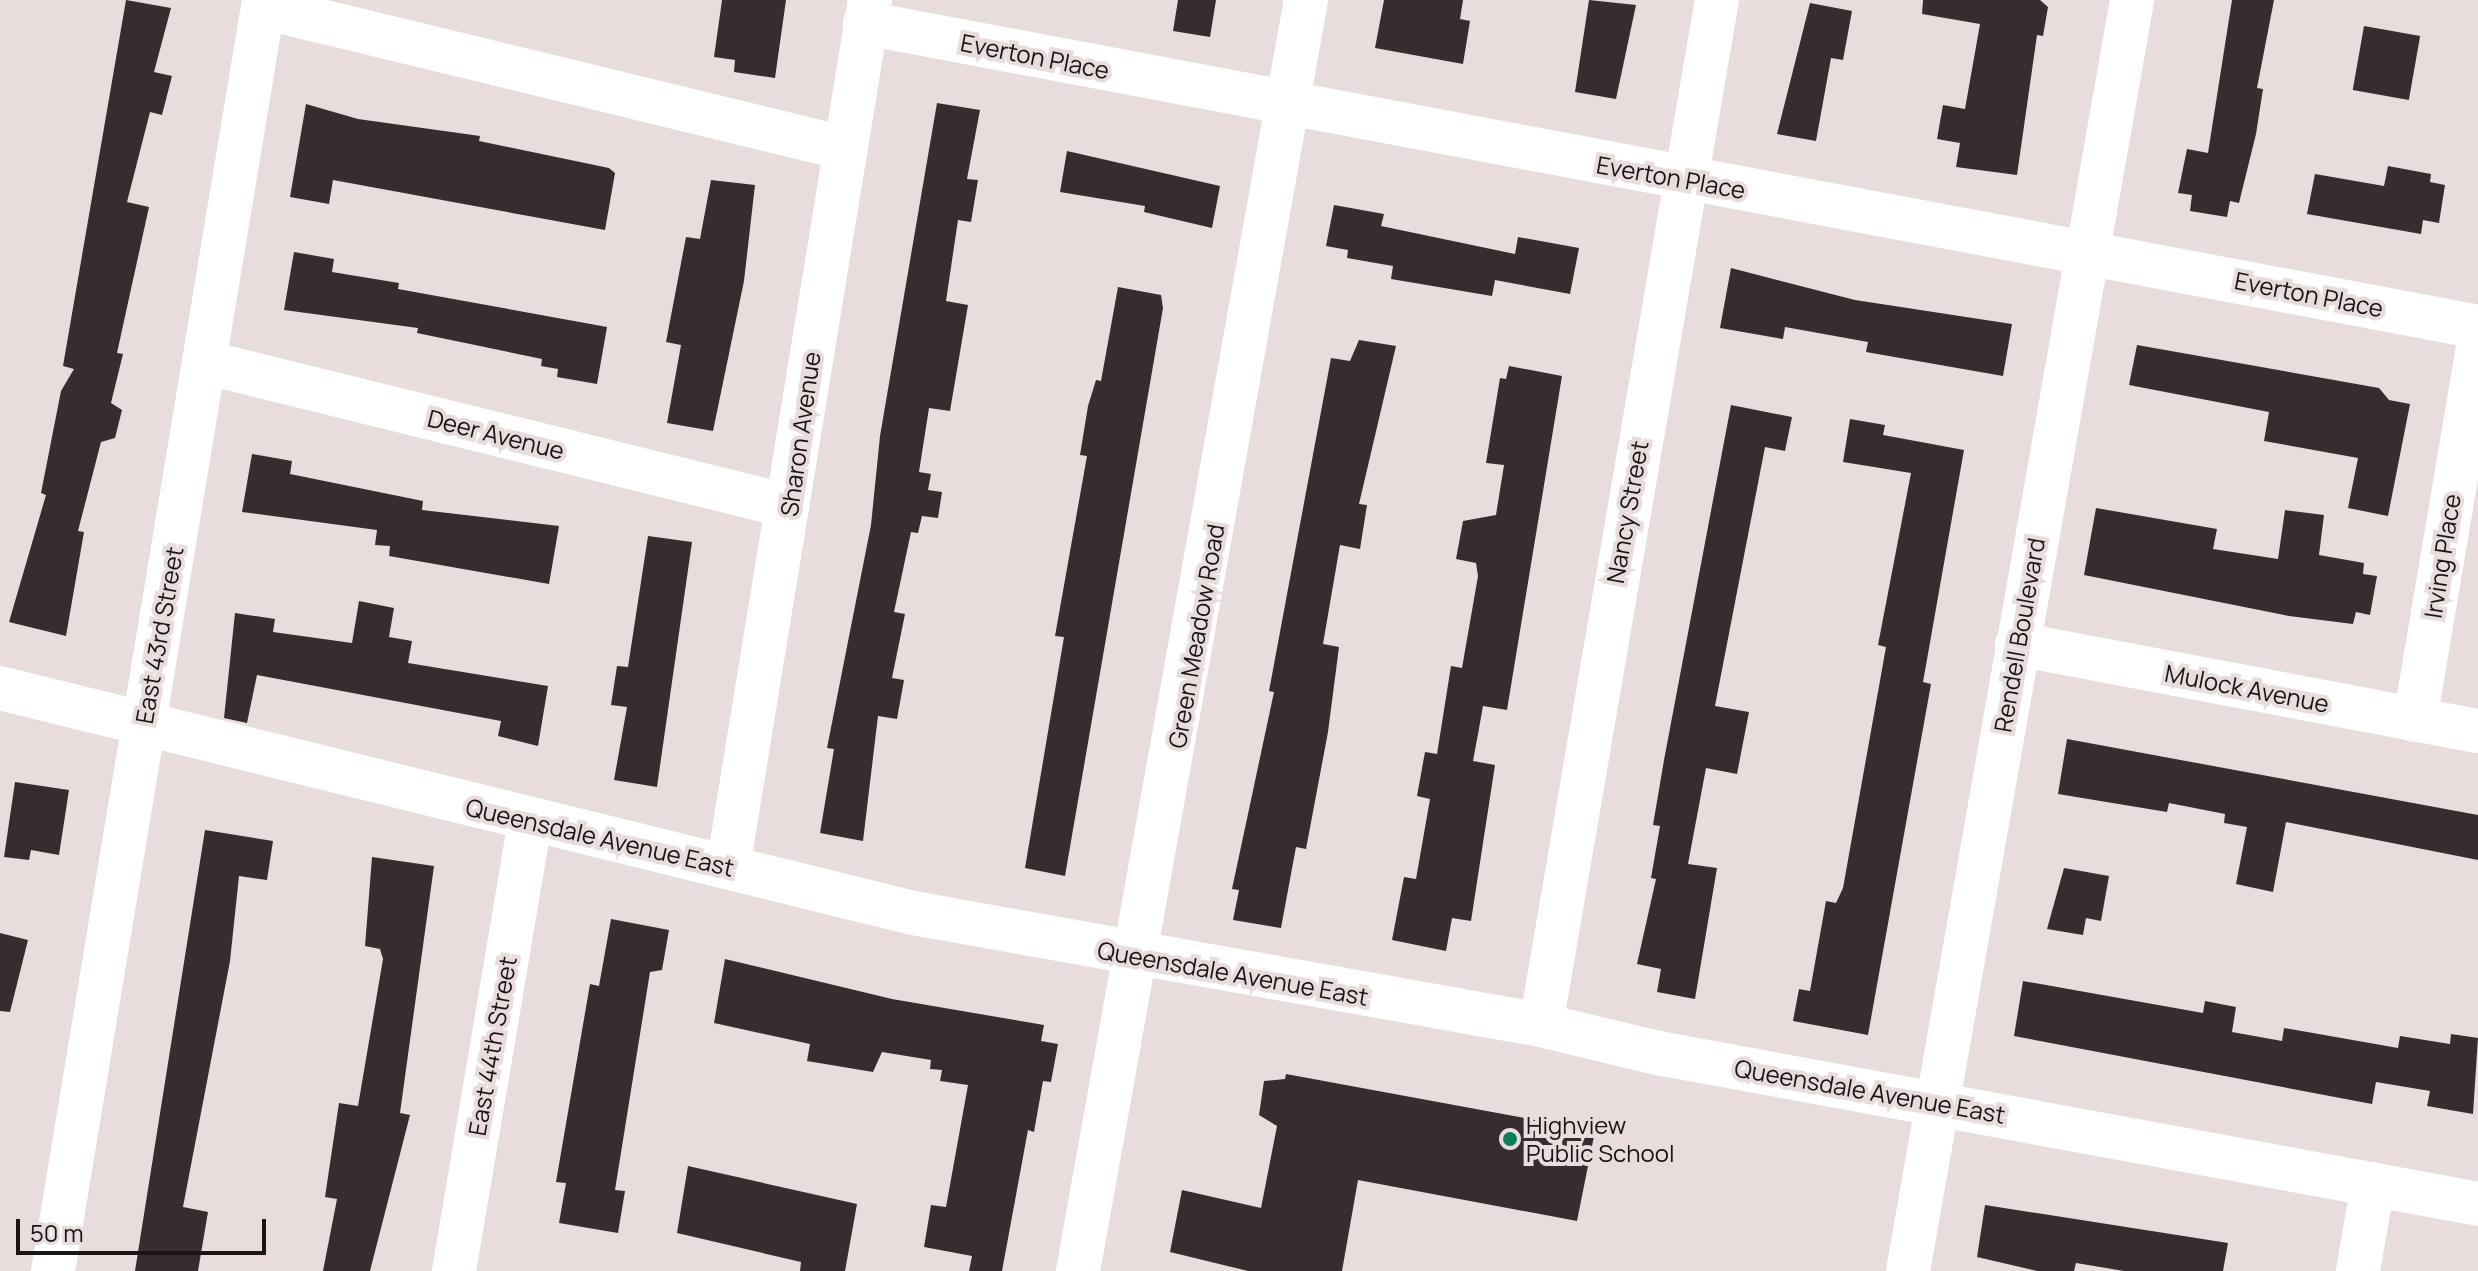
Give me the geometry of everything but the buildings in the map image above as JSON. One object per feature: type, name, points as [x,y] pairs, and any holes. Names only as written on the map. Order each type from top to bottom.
[{"type":"street","name":"Green Meadow Road","points":[[1078,1271],[1138,956],[1306,0]]},
{"type":"street","name":"Nancy Street","points":[[1541,1025],[1717,0]]},
{"type":"street","name":"Rendell Boulevard","points":[[1908,1271],[2132,0]]},
{"type":"street","points":[[264,4],[844,148]]},
{"type":"street","name":"East 43rd Street","points":[[53,1271],[264,4]]},
{"type":"street","name":"Everton Place","points":[[868,12],[1288,105],[1686,181],[2088,251],[2478,327]]},
{"type":"street","name":"Sharon Avenue","points":[[728,867],[868,12]]},
{"type":"street","name":"Irving Place","points":[[2415,720],[2478,346]]},
{"type":"street","name":"Deer Avenue","points":[[204,362],[788,506]]},
{"type":"street","name":"Mulock Avenue","points":[[2017,644],[2478,731]]},
{"type":"street","name":"Queensdale Avenue East","points":[[0,688],[913,913],[1138,956],[1541,1025],[1658,1053],[2478,1204]]},
{"type":"street","name":"East 44th Street","points":[[462,1269],[530,821]]},
{"type":"street","points":[[2358,1271],[2373,1184]]},
{"type":"place","name":"Highview Public School","points":[[1510,1139]]}]
